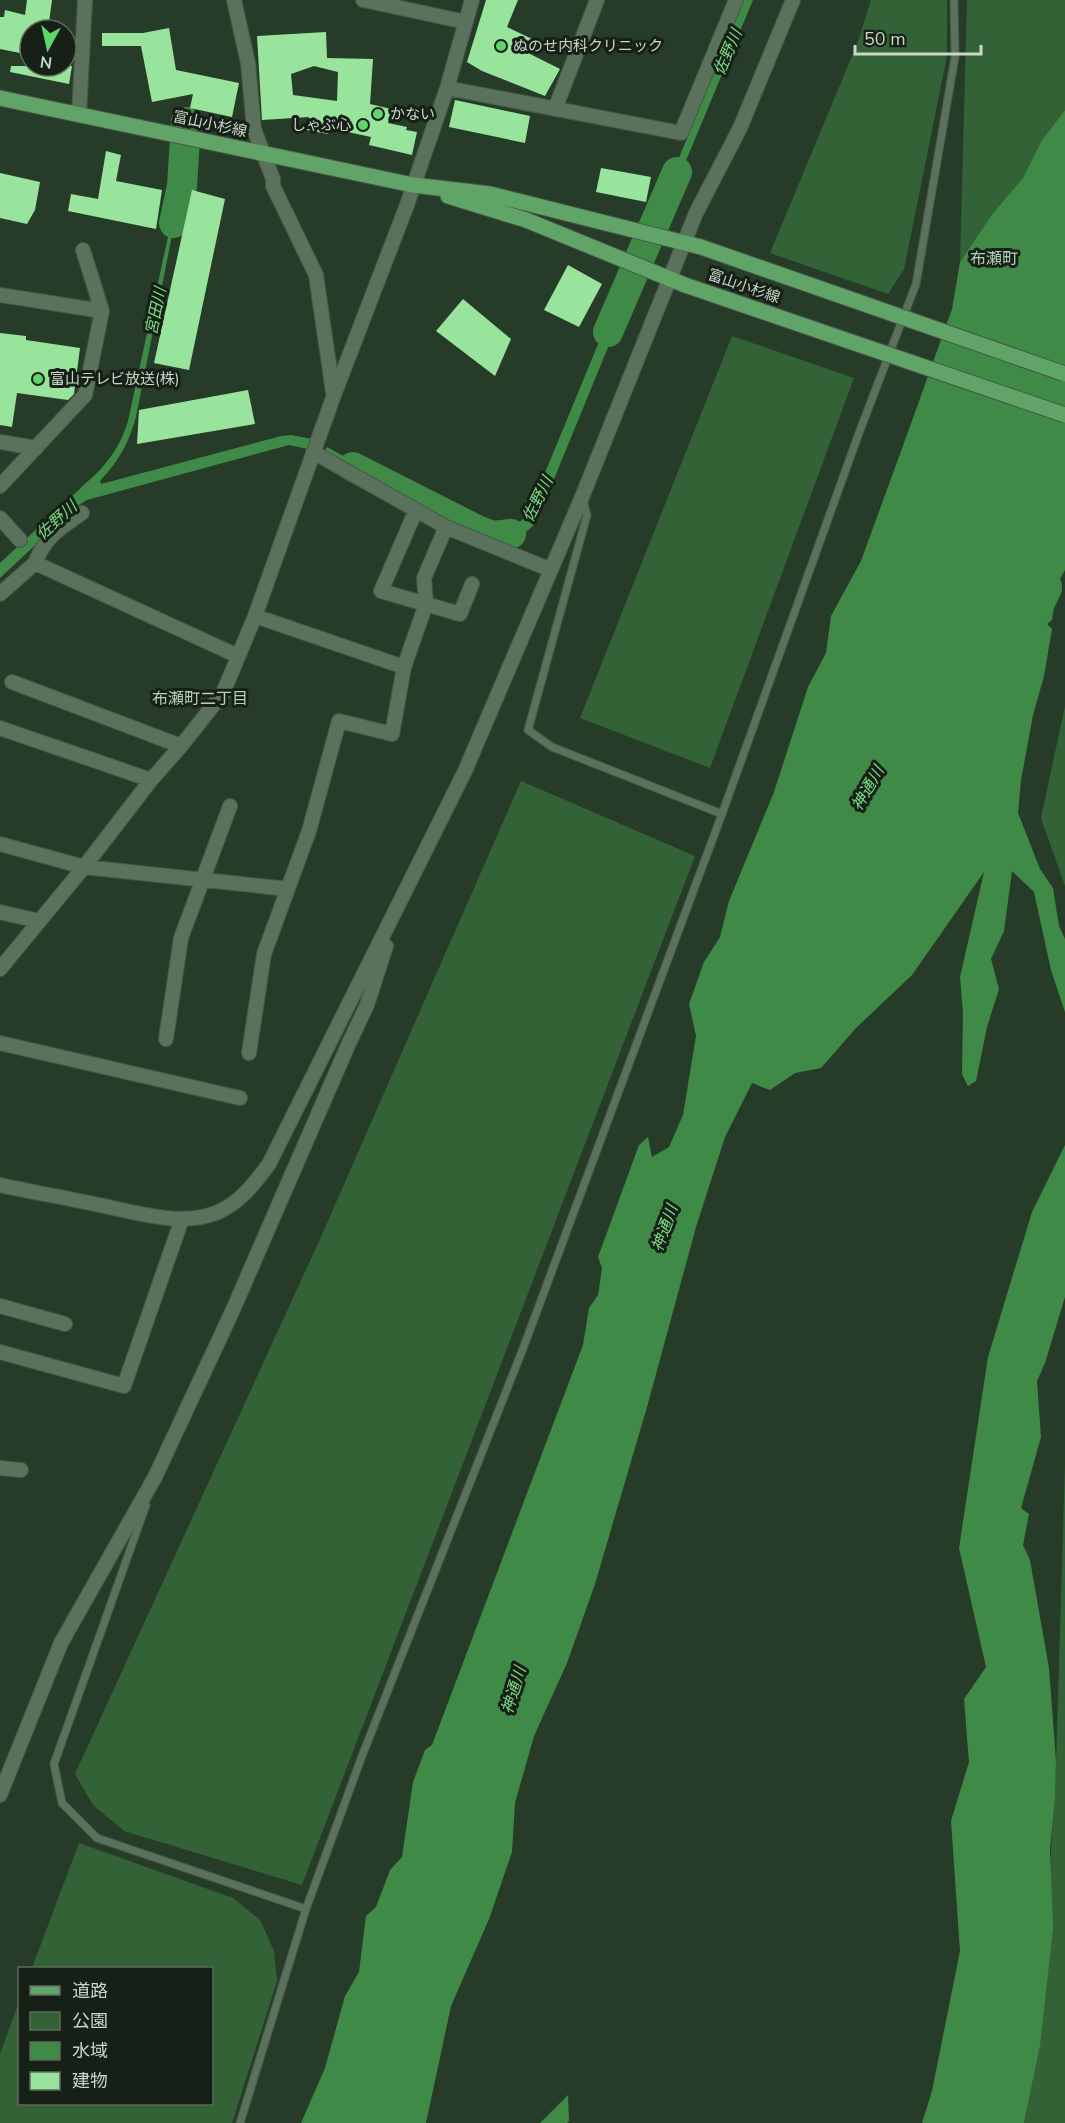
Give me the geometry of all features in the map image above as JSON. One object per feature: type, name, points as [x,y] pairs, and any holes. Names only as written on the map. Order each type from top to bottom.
[{"type":"main road","name":"富山小杉線","points":[[0,98],[413,185],[526,220],[686,285],[1065,416]]},
{"type":"main road","name":"富山小杉線","points":[[413,185],[490,194],[684,242],[1065,374]]},
{"type":"street","points":[[79,115],[85,0]]},
{"type":"street","points":[[234,0],[248,63],[254,129],[273,179],[273,186],[316,275],[333,396]]},
{"type":"street","points":[[363,0],[466,22]]},
{"type":"street","points":[[0,969],[223,693],[255,616],[333,396],[413,185],[447,88],[472,0]]},
{"type":"street","points":[[555,109],[597,0]]},
{"type":"street","points":[[447,88],[681,134],[736,0]]},
{"type":"street","points":[[0,1185],[165,1218],[201,1218],[233,1204],[249,1191],[269,1164],[465,771],[582,497],[696,213],[740,128],[793,0]]},
{"type":"street","points":[[0,486],[86,395],[102,311],[83,250]]},
{"type":"street","points":[[0,295],[102,311]]},
{"type":"street","points":[[0,442],[36,447]]},
{"type":"street","points":[[313,453],[446,527],[551,570]]},
{"type":"street","points":[[416,510],[381,591],[460,614],[472,584]]},
{"type":"street","points":[[0,594],[35,563],[40,550],[56,530],[82,513]]},
{"type":"street","points":[[0,518],[20,540]]},
{"type":"street","points":[[249,1053],[264,954],[309,831],[339,721],[392,734],[404,668],[426,604],[424,578],[446,527]]},
{"type":"street","points":[[35,563],[238,656]]},
{"type":"street","points":[[255,616],[404,668]]},
{"type":"street","points":[[12,682],[181,746]]},
{"type":"street","points":[[0,728],[151,780]]},
{"type":"street","points":[[166,1039],[182,938],[230,807]]},
{"type":"street","points":[[0,844],[84,867],[288,888]]},
{"type":"street","points":[[0,1795],[61,1644],[156,1477],[232,1312],[367,1005],[399,904]]},
{"type":"street","points":[[0,912],[39,921]]},
{"type":"street","points":[[0,1043],[240,1098]]},
{"type":"street","points":[[0,1352],[124,1386],[182,1219]]},
{"type":"street","points":[[0,1306],[65,1324]]},
{"type":"street","points":[[0,1468],[21,1470]]},
{"type":"lane","points":[[240,2123],[306,1909],[362,1756],[524,1346],[722,814],[859,433],[916,284],[955,57],[954,0]]},
{"type":"lane","points":[[582,497],[587,515],[528,730],[552,747],[722,814]]},
{"type":"lane","points":[[156,1477],[54,1764],[62,1803],[97,1839],[306,1909]]},
{"type":"green space","points":[[871,0],[947,0],[947,56],[904,269],[888,294],[770,253],[857,44]]},
{"type":"green space","points":[[967,0],[1065,0],[1065,110],[1042,140],[1023,178],[993,213],[960,262]]},
{"type":"green space","points":[[732,336],[854,378],[710,768],[580,718]]},
{"type":"green space","points":[[1065,706],[1065,886],[1041,818]]},
{"type":"green space","points":[[521,781],[695,856],[302,1885],[124,1831],[93,1805],[75,1774],[320,1239]]},
{"type":"green space","points":[[1065,1464],[1065,2123],[1024,2123],[1044,2008],[1047,1967],[1055,1798]]},
{"type":"green space","points":[[79,1843],[233,1898],[260,1920],[274,1951],[277,1981],[232,2123],[0,2123],[0,2054],[18,2005],[18,2105],[213,2105],[213,1967],[32,1967]]},
{"type":"water","points":[[744,0],[753,0],[670,199],[669,209],[656,208],[664,194]]},
{"type":"water","name":"神通川","points":[[1065,110],[1065,570],[1060,579],[1061,592],[1054,607],[1052,620],[1047,624],[1052,629],[1044,676],[1033,715],[1021,780],[1018,813],[1040,869],[1053,888],[1059,926],[1065,939],[1065,1012],[1051,970],[1034,892],[1012,871],[1004,931],[991,959],[999,989],[987,1027],[976,1081],[968,1086],[962,1074],[963,1013],[960,977],[984,872],[912,975],[856,1028],[821,1068],[795,1073],[770,1090],[752,1083],[725,1137],[696,1227],[647,1407],[595,1584],[567,1663],[534,1736],[515,1803],[512,1852],[489,1919],[451,2006],[426,2123],[301,2123],[325,2068],[345,1996],[359,1972],[366,1916],[376,1907],[390,1870],[402,1857],[413,1782],[425,1750],[432,1745],[583,1345],[589,1308],[598,1295],[602,1268],[598,1257],[639,1145],[648,1137],[652,1157],[669,1147],[683,1115],[696,1036],[689,1004],[704,962],[720,937],[729,901],[774,792],[808,687],[826,653],[831,616],[861,561],[952,309],[960,262],[993,213],[1023,178],[1042,140]]},
{"type":"water","points":[[180,180],[186,186],[178,205],[136,417],[122,452],[100,481],[101,484],[281,436],[291,435],[312,439],[308,449],[289,445],[87,500],[77,506],[0,578],[0,563],[100,470],[123,435],[128,421],[179,186],[176,185]]},
{"type":"water","points":[[620,291],[629,296],[536,523],[519,537],[505,542],[470,533],[472,522],[502,530],[515,526],[528,514]]},
{"type":"water","points":[[327,447],[393,484],[382,490],[322,455]]},
{"type":"water","points":[[399,488],[455,516],[446,524],[399,498]]},
{"type":"water","points":[[1065,1145],[1065,1297],[1045,1363],[1037,1381],[1041,1437],[1021,1508],[1029,1514],[1023,1545],[1030,1560],[1049,1668],[1056,1762],[1050,1849],[1053,1929],[1040,2045],[1024,2123],[922,2123],[932,2091],[960,1951],[951,1821],[969,1762],[964,1699],[986,1667],[959,1548],[988,1357],[1032,1212]]},
{"type":"water","points":[[568,2095],[569,2121],[567,2123],[540,2123]]},
{"type":"building","points":[[27,0],[52,0],[50,18],[18,18],[18,53],[0,49],[0,17],[4,17],[5,10],[25,15]]},
{"type":"building","name":"ぬのせ内科クリニック","points":[[486,0],[518,0],[507,27],[532,39],[526,52],[560,69],[545,96],[482,71],[467,62]]},
{"type":"building","points":[[169,28],[176,70],[239,83],[232,117],[190,108],[193,94],[152,102],[141,46],[102,46],[102,33],[143,33]]},
{"type":"building","points":[[326,32],[327,58],[373,59],[370,104],[391,109],[388,123],[407,127],[406,130],[417,132],[412,155],[369,145],[371,137],[329,128],[328,134],[307,130],[309,117],[262,120],[257,36]],"holes":[[[314,66],[338,72],[337,101],[293,95],[291,74]]]},
{"type":"building","points":[[11,66],[18,66],[18,74],[10,72]]},
{"type":"building","points":[[40,78],[70,78],[69,84]]},
{"type":"building","points":[[455,100],[530,116],[525,143],[449,127]]},
{"type":"building","points":[[106,151],[121,155],[116,181],[162,190],[156,229],[68,211],[71,194],[98,199]]},
{"type":"building","points":[[601,168],[651,177],[646,202],[596,192]]},
{"type":"building","points":[[0,173],[40,182],[35,210],[27,224],[0,218]]},
{"type":"building","points":[[192,190],[225,199],[189,370],[154,363]]},
{"type":"building","points":[[568,265],[602,284],[579,327],[544,310]]},
{"type":"building","points":[[463,299],[511,339],[495,376],[436,331]]},
{"type":"building","name":"富山テレビ放送(株)","points":[[0,333],[26,336],[26,340],[80,348],[74,394],[68,400],[17,393],[12,427],[0,425]]},
{"type":"building","points":[[248,390],[255,424],[137,444],[139,410]]},
{"type":"waterway","name":"宮田川","points":[[174,223],[182,186],[186,122]]},
{"type":"waterway","name":"佐野川","points":[[608,332],[677,172]]},
{"type":"waterway","name":"佐野川","points":[[353,467],[477,530],[493,536],[511,534]]},
{"type":"place","name":"ぬのせ内科クリニック","points":[[501,46]]},
{"type":"place","name":"かない","points":[[378,114]]},
{"type":"place","name":"しゃぶ心","points":[[363,125]]},
{"type":"place","name":"富山テレビ放送(株)","points":[[38,379]]},
{"type":"district","name":"布瀬町","points":[[994,258]]},
{"type":"district","name":"布瀬町二丁目","points":[[200,698]]}]
